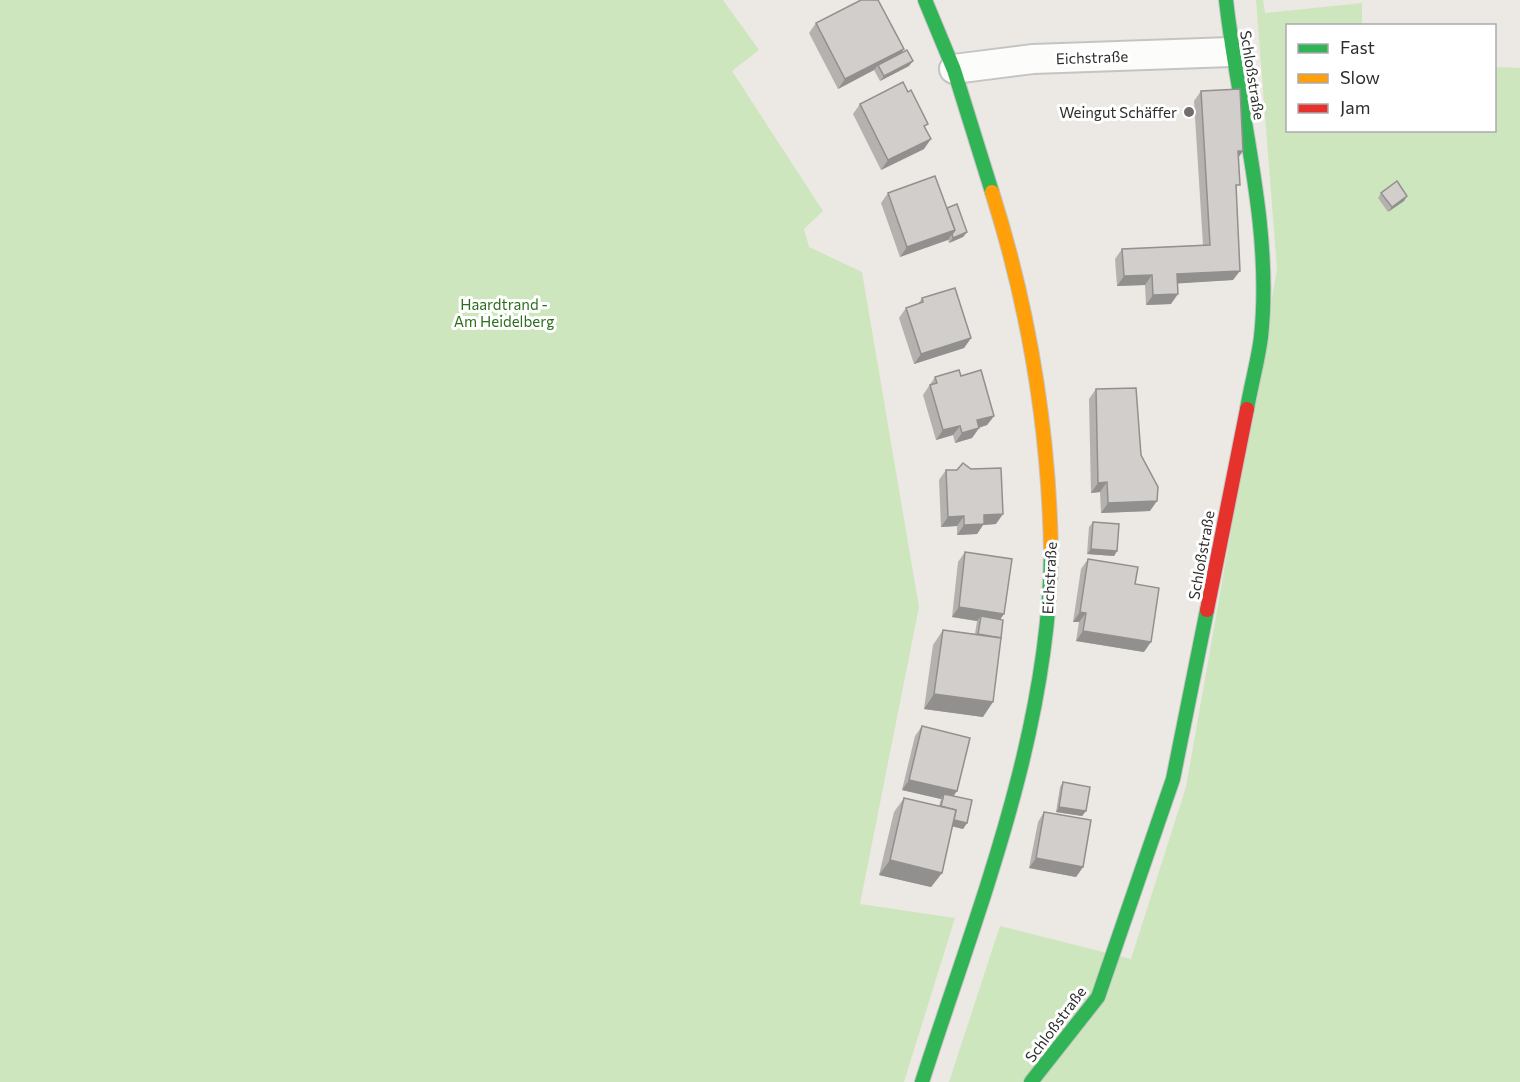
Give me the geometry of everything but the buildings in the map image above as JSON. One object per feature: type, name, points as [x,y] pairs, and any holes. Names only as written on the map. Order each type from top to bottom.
[{"type":"street","name":"Eichstraße","points":[[922,1082],[1020,766],[1042,670],[1051,540],[1040,390],[1020,289],[991,183],[954,69],[925,0]]},
{"type":"street","name":"Schloßstraße","points":[[1031,1082],[1098,997],[1173,779],[1261,337],[1263,280],[1252,162],[1231,52],[1226,0]]},
{"type":"street","name":"Eichstraße","points":[[954,69],[1033,59],[1231,52]]},
{"type":"green space","name":"Haardtrand - Am Heidelberg","points":[[0,0],[723,0],[759,50],[732,71],[823,211],[804,229],[809,247],[862,272],[919,607],[860,904],[955,918],[904,1082],[0,1082]]},
{"type":"green space","points":[[1256,0],[1263,0],[1265,13],[1362,3],[1362,24],[1286,24],[1286,132],[1496,132],[1496,67],[1520,68],[1520,1082],[949,1082],[1000,926],[1131,959],[1186,787],[1277,269]]},
{"type":"traffic: fast","points":[[925,0],[954,70],[992,192]]},
{"type":"traffic: fast","points":[[1226,0],[1253,168],[1262,253],[1261,337],[1247,409]]},
{"type":"traffic: fast","points":[[922,1082],[986,887],[1024,755],[1038,688],[1047,621],[1051,553]]},
{"type":"traffic: fast","points":[[1031,1082],[1098,997],[1173,779],[1207,610]]},
{"type":"traffic: slow","points":[[992,192],[1017,280],[1035,370],[1046,461],[1051,553]]},
{"type":"traffic: jam","points":[[1207,610],[1247,409]]},
{"type":"place","name":"Weingut Schäffer","points":[[1189,112]]}]
